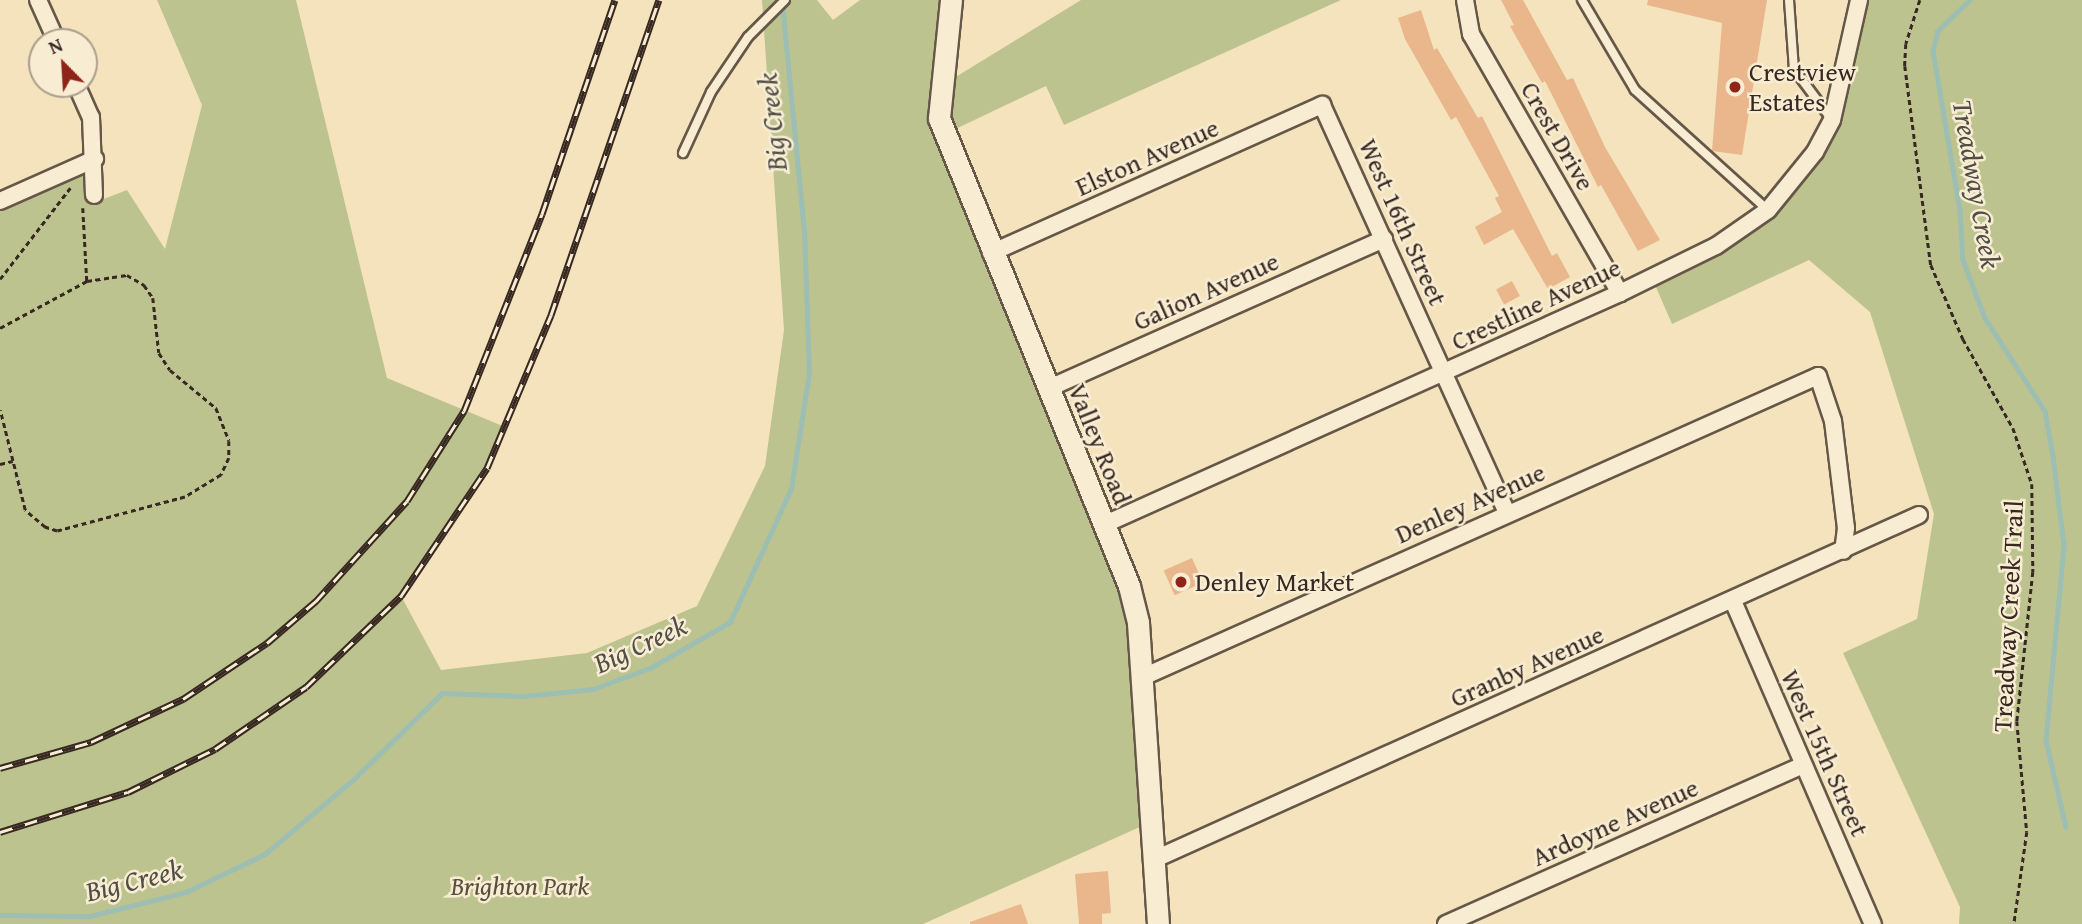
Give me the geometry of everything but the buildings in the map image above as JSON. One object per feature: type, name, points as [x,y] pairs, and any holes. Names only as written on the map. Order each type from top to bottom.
[{"type":"street","points":[[38,0],[51,28]]},
{"type":"street","name":"Valley Road","points":[[951,0],[939,118],[991,253],[1130,590],[1143,677],[1158,924]]},
{"type":"street","name":"Crest Drive","points":[[1465,0],[1471,34],[1620,293]]},
{"type":"street","name":"Crestline Avenue","points":[[1103,525],[1620,293],[1716,246],[1768,210],[1815,152],[1832,120],[1859,0]]},
{"type":"street","points":[[82,98],[91,117],[95,159],[89,198]]},
{"type":"street","name":"Elston Avenue","points":[[991,253],[1322,105]]},
{"type":"street","name":"West 16th Street","points":[[1322,105],[1507,513]]},
{"type":"street","points":[[0,201],[95,159]]},
{"type":"street","name":"Galion Avenue","points":[[1047,389],[1384,239]]},
{"type":"street","name":"Denley Avenue","points":[[1143,677],[1818,376],[1833,421],[1846,528],[1843,551]]},
{"type":"street","name":"Granby Avenue","points":[[1153,860],[1919,515]]},
{"type":"street","name":"West 15th Street","points":[[1733,601],[1873,924]]},
{"type":"street","name":"Ardoyne Avenue","points":[[1446,924],[1803,765]]},
{"type":"lane","points":[[683,153],[711,92],[748,37],[785,0]]},
{"type":"lane","points":[[1582,0],[1635,90],[1768,210]]},
{"type":"lane","points":[[1789,0],[1794,69],[1832,120]]},
{"type":"path","name":"Treadway Creek Trail","points":[[1920,0],[1906,44],[1905,66],[1930,265],[1962,339],[2013,428],[2032,484],[2033,572],[2017,721],[2027,832],[2014,924]]},
{"type":"path","points":[[0,279],[72,184]]},
{"type":"path","points":[[87,282],[89,198]]},
{"type":"path","points":[[0,328],[11,318],[87,282],[127,275],[144,285],[153,299],[159,354],[178,377],[216,408],[229,440],[229,458],[214,481],[185,498],[57,531],[45,527],[25,510],[0,410]]},
{"type":"path","points":[[0,464],[13,461]]},
{"type":"green space","name":"Brighton Park","points":[[157,0],[296,0],[387,378],[505,427],[487,468],[401,596],[441,670],[587,653],[697,606],[765,466],[784,330],[762,0],[817,0],[833,20],[860,0],[951,0],[941,86],[1081,0],[1341,0],[1064,125],[1046,86],[945,134],[1130,590],[1151,822],[923,924],[0,924],[0,201],[95,159],[96,202],[127,190],[165,249],[202,105]]},
{"type":"green space","points":[[1859,0],[2082,0],[2082,924],[1959,924],[1960,907],[1843,653],[1917,619],[1934,514],[1870,312],[1809,260],[1672,324],[1652,278],[1768,210],[1815,152]]},
{"type":"waterway","name":"Treadway Creek","points":[[1970,0],[1938,31],[1933,51],[1960,210],[1963,260],[1985,318],[2045,411],[2053,456],[2064,546],[2046,740],[2066,827]]},
{"type":"waterway","name":"Big Creek","points":[[0,915],[90,916],[186,892],[265,854],[354,779],[442,693],[524,696],[593,689],[652,667],[730,622],[791,489],[809,373],[804,232],[782,5]]},
{"type":"railway","points":[[0,768],[91,742],[183,699],[267,643],[316,601],[407,501],[464,411],[542,214],[615,0]]},
{"type":"railway","points":[[0,832],[128,792],[215,749],[306,687],[401,596],[487,468],[551,315],[659,0]]},
{"type":"place","name":"Crestview Estates","points":[[1735,87]]},
{"type":"place","name":"Denley Market","points":[[1181,582]]}]
